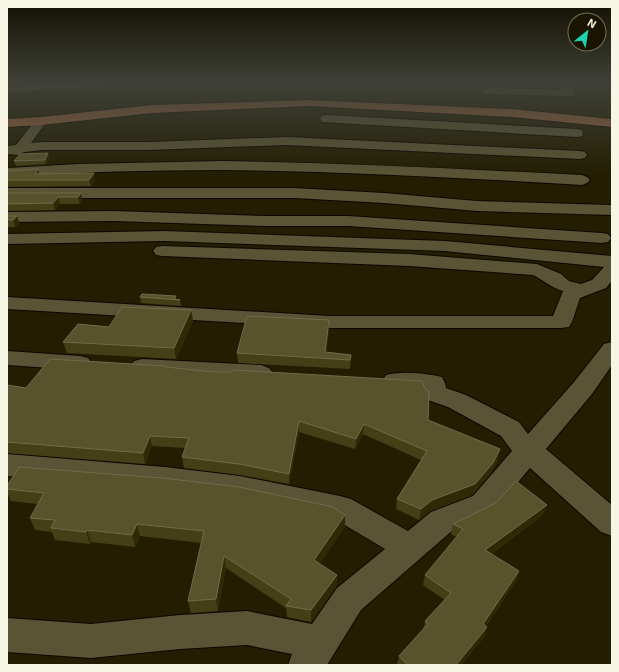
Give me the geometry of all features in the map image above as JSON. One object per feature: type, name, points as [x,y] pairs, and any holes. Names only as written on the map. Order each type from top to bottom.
[{"type":"main road","points":[[7,123],[112,113]]},
{"type":"main road","points":[[500,113],[576,126],[612,124]]},
{"type":"street","points":[[7,239],[164,236],[445,246],[612,262],[582,180],[576,126],[326,117],[325,142]]},
{"type":"street","points":[[15,150],[41,121]]},
{"type":"street","points":[[15,150],[43,146],[149,146],[287,141],[580,155]]},
{"type":"street","points":[[7,172],[152,166],[279,167],[406,171],[582,180]]},
{"type":"street","points":[[7,193],[294,193],[384,198],[477,206],[612,210]]},
{"type":"street","points":[[7,217],[114,216],[348,222],[602,238]]},
{"type":"street","points":[[7,251],[135,250],[409,260],[537,270],[554,278],[562,285],[583,290]]},
{"type":"street","points":[[7,303],[330,322],[561,322],[571,294],[599,284],[612,270]]},
{"type":"street","points":[[7,635],[91,641],[180,632],[247,628],[313,654],[349,599],[442,522],[483,504],[583,388],[612,349]]},
{"type":"street","points":[[7,358],[98,364]]},
{"type":"street","points":[[122,365],[281,374]]},
{"type":"street","points":[[369,380],[432,384],[434,393],[457,401],[510,429],[518,441],[612,523]]},
{"type":"street","points":[[7,465],[164,478],[240,487],[295,498],[340,508],[410,548]]},
{"type":"building","points":[[48,153],[45,160],[14,161],[20,154]]},
{"type":"building","points":[[38,169],[35,174],[94,173],[89,180],[7,180],[7,171]]},
{"type":"building","points":[[7,193],[81,193],[78,197],[58,197],[53,203],[7,204]]},
{"type":"building","points":[[7,216],[17,216],[13,220],[7,220]]},
{"type":"building","points":[[142,294],[176,296],[174,299],[180,300],[140,297]]},
{"type":"building","points":[[122,307],[191,310],[174,348],[63,342],[78,324],[109,327]]},
{"type":"building","points":[[247,316],[329,320],[325,352],[351,355],[350,360],[237,353]]},
{"type":"building","points":[[50,359],[166,366],[215,372],[232,372],[233,370],[422,381],[425,389],[429,391],[428,420],[500,449],[493,463],[475,484],[432,500],[421,509],[397,499],[427,451],[364,424],[356,439],[299,421],[289,474],[239,464],[182,457],[189,438],[150,436],[143,453],[7,442],[7,385],[26,388]]},
{"type":"building","points":[[19,467],[162,478],[239,487],[333,507],[345,515],[314,560],[337,575],[311,610],[286,606],[291,599],[224,556],[216,599],[188,601],[204,531],[137,524],[132,535],[51,528],[55,520],[30,518],[44,493],[7,489],[7,486]]},
{"type":"building","points":[[516,481],[547,505],[485,550],[519,571],[483,624],[487,627],[456,665],[408,665],[399,656],[428,624],[425,621],[451,593],[425,575],[463,529],[453,524],[496,503]]}]
